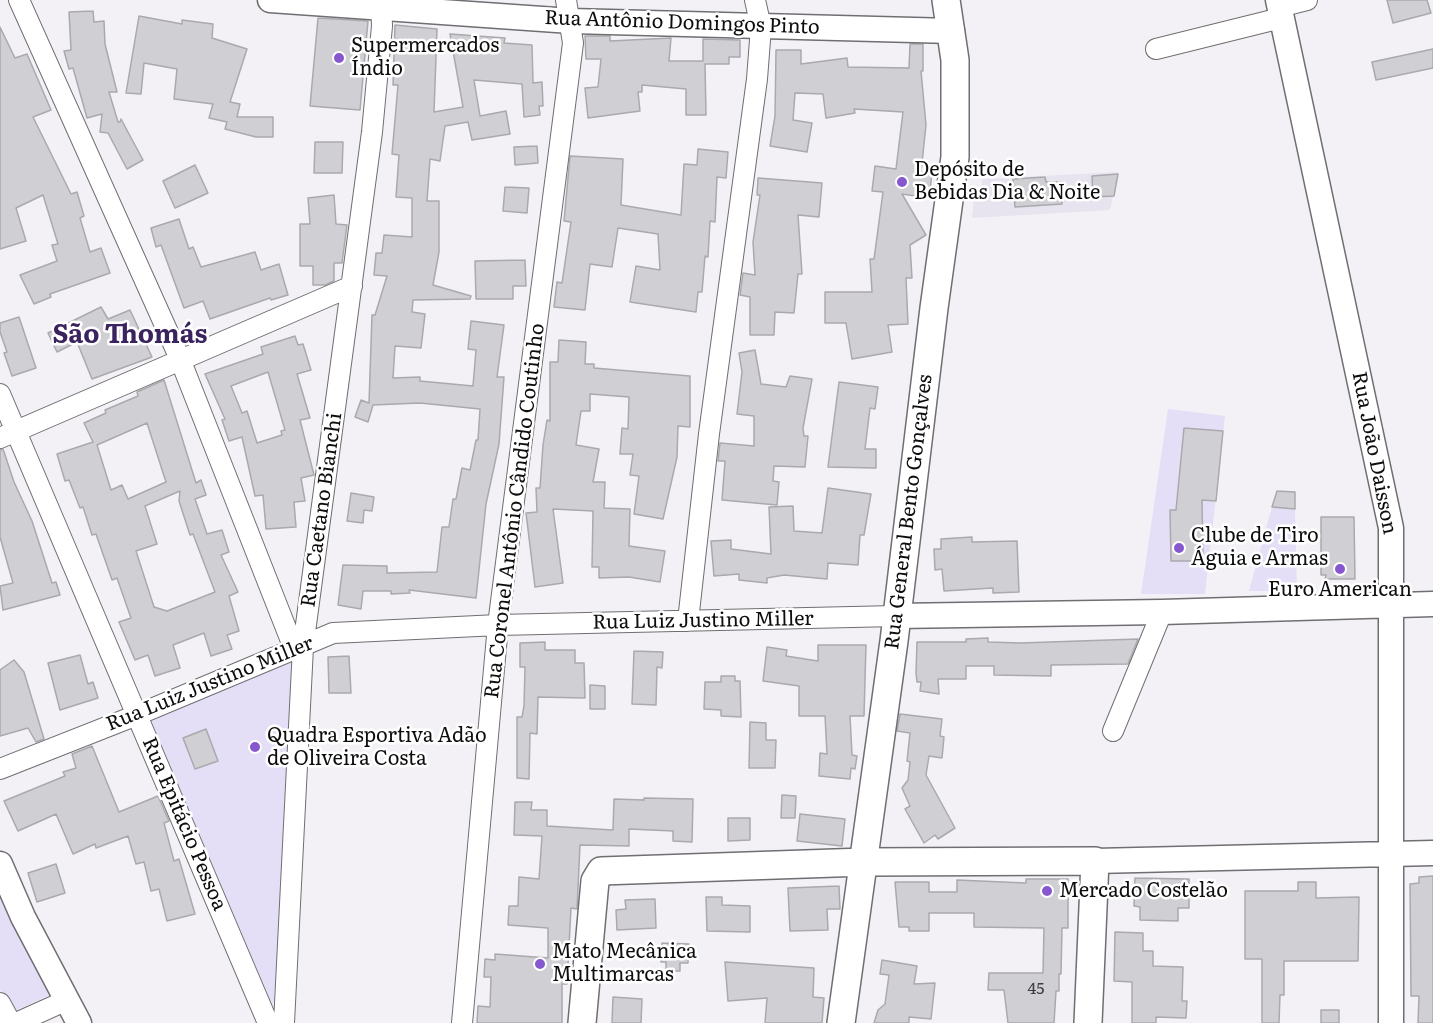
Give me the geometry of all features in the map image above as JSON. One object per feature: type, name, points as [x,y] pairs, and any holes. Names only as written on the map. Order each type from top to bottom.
[{"type":"main road","name":"Rua General Bento Gonçalves","points":[[842,1023],[897,616],[955,157],[957,97],[952,31],[946,0]]},
{"type":"main road","points":[[582,1023],[595,881],[601,871],[864,862],[1095,861],[1088,1023]]},
{"type":"street","points":[[19,0],[180,359],[299,649]]},
{"type":"street","name":"Rua Antônio Domingos Pinto","points":[[270,0],[569,10],[761,27],[952,31]]},
{"type":"street","points":[[688,621],[710,422],[757,79],[761,27],[755,0]]},
{"type":"street","points":[[1156,49],[1307,0]]},
{"type":"street","name":"Rua Caetano Bianchi","points":[[284,1023],[299,649],[372,132],[381,3]]},
{"type":"street","name":"Rua João Daisson","points":[[1279,8],[1391,528],[1391,1023]]},
{"type":"street","name":"Rua Coronel Antônio Cândido Coutinho","points":[[462,1023],[498,626],[573,43],[569,10]]},
{"type":"street","points":[[9,435],[352,286]]},
{"type":"street","name":"Rua Epitácio Pessoa","points":[[0,394],[9,435],[137,715],[268,1023]]},
{"type":"street","name":"Rua Luiz Justino Miller","points":[[0,769],[299,649],[333,633],[498,626],[1433,604]]},
{"type":"street","points":[[1113,731],[1162,612]]},
{"type":"street","points":[[1095,861],[1433,853]]},
{"type":"street","points":[[0,864],[65,1000],[79,1023]]},
{"type":"street","points":[[0,1003],[13,1023],[65,1000]]},
{"type":"shaded area","points":[[1118,172],[1110,210],[972,218],[974,200],[981,198],[982,179]]},
{"type":"shaded area","name":"Clube de Tiro Águia e Armas","points":[[1168,409],[1225,416],[1205,594],[1141,594]]},
{"type":"shaded area","points":[[1272,507],[1295,509],[1297,591],[1249,591]]},
{"type":"shaded area","points":[[296,660],[274,1001],[272,1006],[150,719]]},
{"type":"shaded area","points":[[0,886],[52,994],[12,1012],[0,990]]},
{"type":"building","points":[[1387,0],[1427,0],[1431,13],[1393,23]]},
{"type":"building","points":[[93,11],[94,22],[104,21],[105,44],[117,92],[109,92],[118,122],[121,119],[143,160],[127,169],[108,133],[100,132],[102,114],[87,118],[73,68],[69,69],[64,51],[71,50],[69,12]]},
{"type":"building","points":[[139,16],[182,24],[182,20],[213,24],[212,38],[247,49],[230,102],[240,104],[237,117],[273,117],[273,137],[256,137],[225,129],[227,122],[209,118],[213,104],[174,99],[177,69],[144,63],[141,94],[126,93]]},
{"type":"building","name":"Supermercados Índio","points":[[318,18],[368,21],[360,110],[310,106]]},
{"type":"building","points":[[395,25],[437,29],[434,112],[463,107],[450,34],[505,38],[504,43],[532,45],[533,83],[542,82],[543,106],[539,106],[540,115],[524,117],[522,84],[474,80],[480,116],[506,111],[510,134],[472,140],[468,122],[445,126],[440,161],[430,159],[427,201],[439,201],[439,252],[433,285],[471,296],[470,299],[413,300],[412,312],[425,314],[421,348],[395,346],[393,378],[420,377],[420,381],[473,386],[476,350],[468,349],[471,321],[504,325],[497,377],[504,377],[499,444],[486,504],[476,598],[409,590],[410,593],[391,594],[391,591],[363,591],[361,609],[338,605],[343,565],[387,566],[387,573],[437,572],[442,527],[449,527],[453,499],[456,499],[462,468],[470,470],[476,440],[478,440],[480,409],[420,403],[373,405],[368,422],[355,417],[361,400],[369,403],[372,315],[375,315],[387,276],[374,275],[376,253],[382,253],[384,235],[412,237],[412,198],[396,197],[399,155],[392,154],[398,85],[393,85]]},
{"type":"building","points":[[0,27],[15,58],[27,54],[51,110],[33,117],[71,194],[77,192],[84,216],[80,218],[90,252],[101,248],[110,273],[50,294],[51,297],[34,304],[20,275],[57,261],[52,245],[58,244],[43,195],[16,208],[26,241],[0,249]]},
{"type":"building","points":[[585,36],[610,36],[610,41],[671,38],[669,61],[703,61],[703,39],[740,40],[740,57],[729,57],[729,64],[705,64],[706,115],[686,115],[686,89],[642,85],[642,92],[638,92],[640,111],[588,118],[585,88],[598,87],[601,59],[586,59]]},
{"type":"building","points":[[910,44],[923,44],[923,71],[921,71],[926,125],[921,172],[932,173],[929,198],[902,194],[926,235],[910,245],[912,278],[906,278],[908,324],[888,325],[892,352],[852,359],[846,323],[825,323],[825,292],[872,292],[870,259],[874,259],[883,192],[872,191],[875,166],[896,169],[903,112],[854,109],[855,113],[826,118],[823,94],[795,93],[793,120],[812,123],[807,152],[770,146],[775,116],[776,50],[801,50],[801,64],[847,58],[848,67],[909,68]]},
{"type":"building","points":[[1433,49],[1433,68],[1376,80],[1372,62]]},
{"type":"building","points":[[315,142],[343,142],[342,173],[314,173]]},
{"type":"building","points":[[537,146],[538,163],[515,165],[514,147]]},
{"type":"building","points":[[698,149],[728,152],[726,178],[717,177],[715,222],[710,221],[708,257],[705,256],[702,292],[698,292],[696,312],[630,302],[636,266],[660,270],[658,234],[618,228],[612,267],[590,264],[585,310],[554,307],[557,282],[562,283],[571,222],[564,221],[570,156],[623,159],[621,205],[681,215],[684,164],[697,165]]},
{"type":"building","points":[[195,165],[208,193],[175,208],[163,181]]},
{"type":"building","points":[[1118,174],[1114,196],[1093,197],[1092,176]]},
{"type":"building","points":[[1045,177],[1046,182],[1061,182],[1062,204],[1015,207],[1013,179]]},
{"type":"building","points":[[758,178],[822,183],[819,217],[798,215],[802,274],[798,274],[794,313],[775,312],[774,335],[750,335],[750,297],[740,295],[743,273],[755,275],[753,242],[760,195],[757,195]]},
{"type":"building","points":[[505,187],[529,188],[527,213],[503,211]]},
{"type":"building","points":[[334,195],[336,224],[347,225],[342,263],[334,263],[334,281],[325,285],[313,285],[313,266],[300,266],[300,224],[310,224],[308,198]]},
{"type":"building","points":[[179,219],[189,249],[193,247],[201,267],[255,252],[261,270],[279,264],[288,295],[271,300],[270,298],[210,319],[203,301],[184,308],[161,245],[156,247],[151,228]]},
{"type":"building","points":[[525,260],[526,286],[513,286],[513,299],[476,299],[475,261]]},
{"type":"building","points":[[101,307],[108,319],[130,310],[152,357],[92,379],[77,342],[57,352],[48,333]]},
{"type":"building","points":[[19,317],[36,368],[12,376],[4,353],[7,352],[0,332],[0,323]]},
{"type":"building","points":[[295,336],[298,345],[303,344],[311,370],[297,374],[310,418],[300,420],[314,475],[301,478],[305,501],[294,502],[296,527],[266,529],[263,495],[255,496],[242,437],[229,441],[222,420],[225,419],[205,374],[263,354],[261,347]],"holes":[[[268,372],[285,430],[281,431],[282,435],[257,443],[247,411],[242,413],[231,386]]]},
{"type":"building","points":[[559,340],[586,342],[585,364],[594,364],[594,368],[690,376],[690,427],[678,426],[677,457],[663,519],[634,514],[639,476],[630,475],[633,454],[620,454],[622,428],[628,429],[629,397],[590,394],[590,411],[581,411],[576,445],[599,449],[593,482],[605,482],[604,508],[630,509],[629,546],[665,551],[660,582],[629,577],[599,578],[599,567],[592,567],[593,511],[553,509],[563,583],[535,587],[526,513],[537,512],[536,488],[540,488],[543,445],[547,420],[550,421],[550,362],[558,362]]},
{"type":"building","points":[[755,350],[761,384],[786,387],[790,376],[812,379],[803,428],[804,436],[808,436],[805,467],[774,466],[773,481],[779,482],[777,505],[722,500],[725,461],[718,461],[720,443],[754,446],[754,416],[737,414],[742,372],[739,353]]},
{"type":"building","points":[[164,380],[196,483],[201,480],[206,495],[195,499],[207,534],[222,530],[229,552],[221,555],[238,592],[229,596],[239,631],[227,635],[232,649],[211,656],[204,633],[173,645],[180,668],[155,676],[148,655],[135,660],[119,622],[131,618],[117,578],[112,580],[96,534],[92,535],[83,507],[80,508],[69,480],[65,481],[57,454],[93,442],[84,423],[106,413],[105,410],[138,396],[137,392]],"holes":[[[147,423],[166,482],[128,499],[122,485],[111,490],[97,445]],[[180,491],[179,501],[190,535],[193,534],[215,592],[167,611],[154,607],[136,551],[157,544],[145,506]]]},
{"type":"building","points":[[839,382],[878,387],[875,409],[870,408],[865,449],[876,449],[876,468],[828,467]]},
{"type":"building","points":[[1184,428],[1223,431],[1216,501],[1202,500],[1203,561],[1171,561],[1170,510],[1176,510]]},
{"type":"building","points":[[3,449],[14,482],[32,521],[52,583],[56,582],[60,595],[3,610],[0,586],[13,583],[0,537],[0,450]]},
{"type":"building","points":[[828,488],[871,494],[864,535],[860,535],[858,565],[828,563],[827,579],[784,575],[767,578],[767,583],[739,580],[739,574],[714,576],[711,541],[731,540],[731,549],[771,554],[769,507],[793,506],[794,531],[822,533]]},
{"type":"building","points":[[1277,491],[1295,492],[1295,509],[1272,507]]},
{"type":"building","points":[[351,493],[374,497],[372,511],[364,510],[363,523],[347,521]]},
{"type":"building","points":[[1321,517],[1354,517],[1355,579],[1325,579],[1326,575],[1321,575]]},
{"type":"building","points":[[972,537],[972,542],[1017,541],[1019,592],[993,593],[993,588],[944,591],[942,569],[935,570],[934,549],[941,549],[941,539]]},
{"type":"building","points":[[988,638],[988,642],[1020,643],[1138,639],[1128,664],[1051,665],[1051,676],[994,675],[994,666],[966,666],[966,679],[938,679],[939,694],[920,691],[921,682],[917,682],[916,673],[917,642],[966,642],[966,639]]},
{"type":"building","points":[[545,642],[545,650],[575,650],[575,663],[584,663],[585,698],[538,697],[537,734],[530,733],[529,779],[517,778],[517,717],[522,717],[524,706],[525,667],[520,667],[520,643]]},
{"type":"building","points":[[818,645],[866,645],[864,716],[850,716],[852,755],[857,756],[855,769],[851,768],[850,779],[819,776],[820,753],[827,754],[825,716],[799,716],[799,686],[763,681],[767,647],[787,650],[786,656],[818,661]]},
{"type":"building","points":[[634,651],[663,652],[662,668],[657,667],[656,705],[632,704]]},
{"type":"building","points":[[80,655],[88,684],[93,682],[98,698],[60,710],[48,663]]},
{"type":"building","points":[[349,656],[351,693],[329,693],[328,657]]},
{"type":"building","points":[[14,660],[24,672],[44,739],[36,742],[28,728],[0,736],[0,670]]},
{"type":"building","points":[[721,676],[735,676],[735,681],[740,681],[741,717],[721,716],[721,710],[704,709],[705,682],[721,682]]},
{"type":"building","points":[[590,685],[605,686],[605,709],[590,709]]},
{"type":"building","points":[[900,714],[942,719],[940,736],[944,737],[942,758],[929,756],[926,775],[955,828],[938,839],[935,835],[924,843],[905,809],[910,806],[902,788],[908,780],[910,762],[907,761],[910,733],[897,731]]},
{"type":"building","points":[[750,722],[766,723],[766,740],[776,740],[775,768],[749,768]]},
{"type":"building","points":[[206,729],[218,761],[195,769],[183,738]]},
{"type":"building","points":[[92,746],[119,812],[158,796],[169,821],[164,823],[174,861],[179,859],[195,914],[167,921],[159,889],[151,891],[144,862],[136,864],[128,836],[96,848],[95,844],[73,854],[56,814],[18,831],[4,801],[65,776],[63,772],[76,768],[72,754]]},
{"type":"building","points":[[782,795],[796,796],[795,818],[781,818]]},
{"type":"building","points":[[644,798],[693,799],[692,842],[673,841],[673,831],[629,829],[629,846],[580,845],[577,909],[571,908],[567,984],[562,984],[562,1023],[477,1023],[478,1006],[490,1007],[491,977],[484,977],[485,959],[495,960],[495,954],[548,958],[548,928],[508,925],[509,906],[518,906],[519,877],[539,879],[542,836],[514,835],[515,802],[532,802],[531,810],[547,810],[547,826],[613,830],[614,799],[644,800]]},
{"type":"building","points":[[800,814],[845,819],[842,846],[797,841]]},
{"type":"building","points":[[728,818],[750,818],[750,840],[728,841]]},
{"type":"building","points":[[56,864],[65,893],[37,902],[28,873]]},
{"type":"building","points":[[1433,876],[1433,1023],[1418,1023],[1419,996],[1411,996],[1410,884],[1419,883],[1419,877]]},
{"type":"building","points":[[1135,878],[1189,879],[1189,908],[1178,908],[1178,921],[1140,920],[1140,907],[1134,906]]},
{"type":"building","points":[[1026,879],[1068,879],[1068,928],[1062,928],[1061,974],[1059,974],[1059,991],[1056,991],[1054,1023],[1008,1023],[1004,990],[988,990],[989,973],[1043,973],[1044,928],[974,927],[974,913],[929,913],[929,931],[909,931],[909,927],[899,927],[895,882],[929,882],[929,892],[957,892],[957,880],[1026,883]]},
{"type":"building","points":[[1298,882],[1316,882],[1316,898],[1359,897],[1358,961],[1284,961],[1284,995],[1280,995],[1279,1023],[1262,1023],[1262,959],[1245,959],[1245,891],[1298,891]]},
{"type":"building","points":[[839,886],[840,909],[827,909],[828,930],[790,931],[788,888]]},
{"type":"building","points":[[706,897],[722,897],[722,905],[750,906],[750,932],[707,931]]},
{"type":"building","points":[[655,899],[656,928],[617,930],[616,910],[626,909],[625,900]]},
{"type":"building","points":[[1115,932],[1143,933],[1143,951],[1153,951],[1153,966],[1183,967],[1182,1001],[1187,1001],[1186,1018],[1156,1017],[1156,1023],[1132,1023],[1132,982],[1114,981]]},
{"type":"building","points":[[662,943],[689,944],[688,963],[680,963],[680,971],[666,971],[666,962],[661,962]]},
{"type":"building","points":[[882,960],[917,966],[914,984],[935,983],[931,1019],[909,1017],[909,1023],[874,1023],[878,1010],[885,1004],[889,975],[880,974]]},
{"type":"building","points":[[725,962],[814,968],[813,997],[824,998],[822,1023],[765,1023],[767,998],[728,1001]]},
{"type":"building","points":[[613,997],[642,999],[641,1023],[612,1023]]},
{"type":"building","points":[[1321,1010],[1339,1010],[1339,1023],[1321,1023]]},
{"type":"place","name":"Supermercados Índio","points":[[339,58]]},
{"type":"place","name":"Depósito de Bebidas Dia & Noite","points":[[902,182]]},
{"type":"place","name":"Clube de Tiro Águia e Armas","points":[[1179,548]]},
{"type":"place","name":"Euro American","points":[[1340,569]]},
{"type":"place","name":"Quadra Esportiva Adão de Oliveira Costa","points":[[255,747]]},
{"type":"place","name":"Mercado Costelão","points":[[1047,891]]},
{"type":"place","name":"Mato Mecânica Multimarcas","points":[[540,964]]},
{"type":"district","name":"São Thomás","points":[[130,335]]}]
